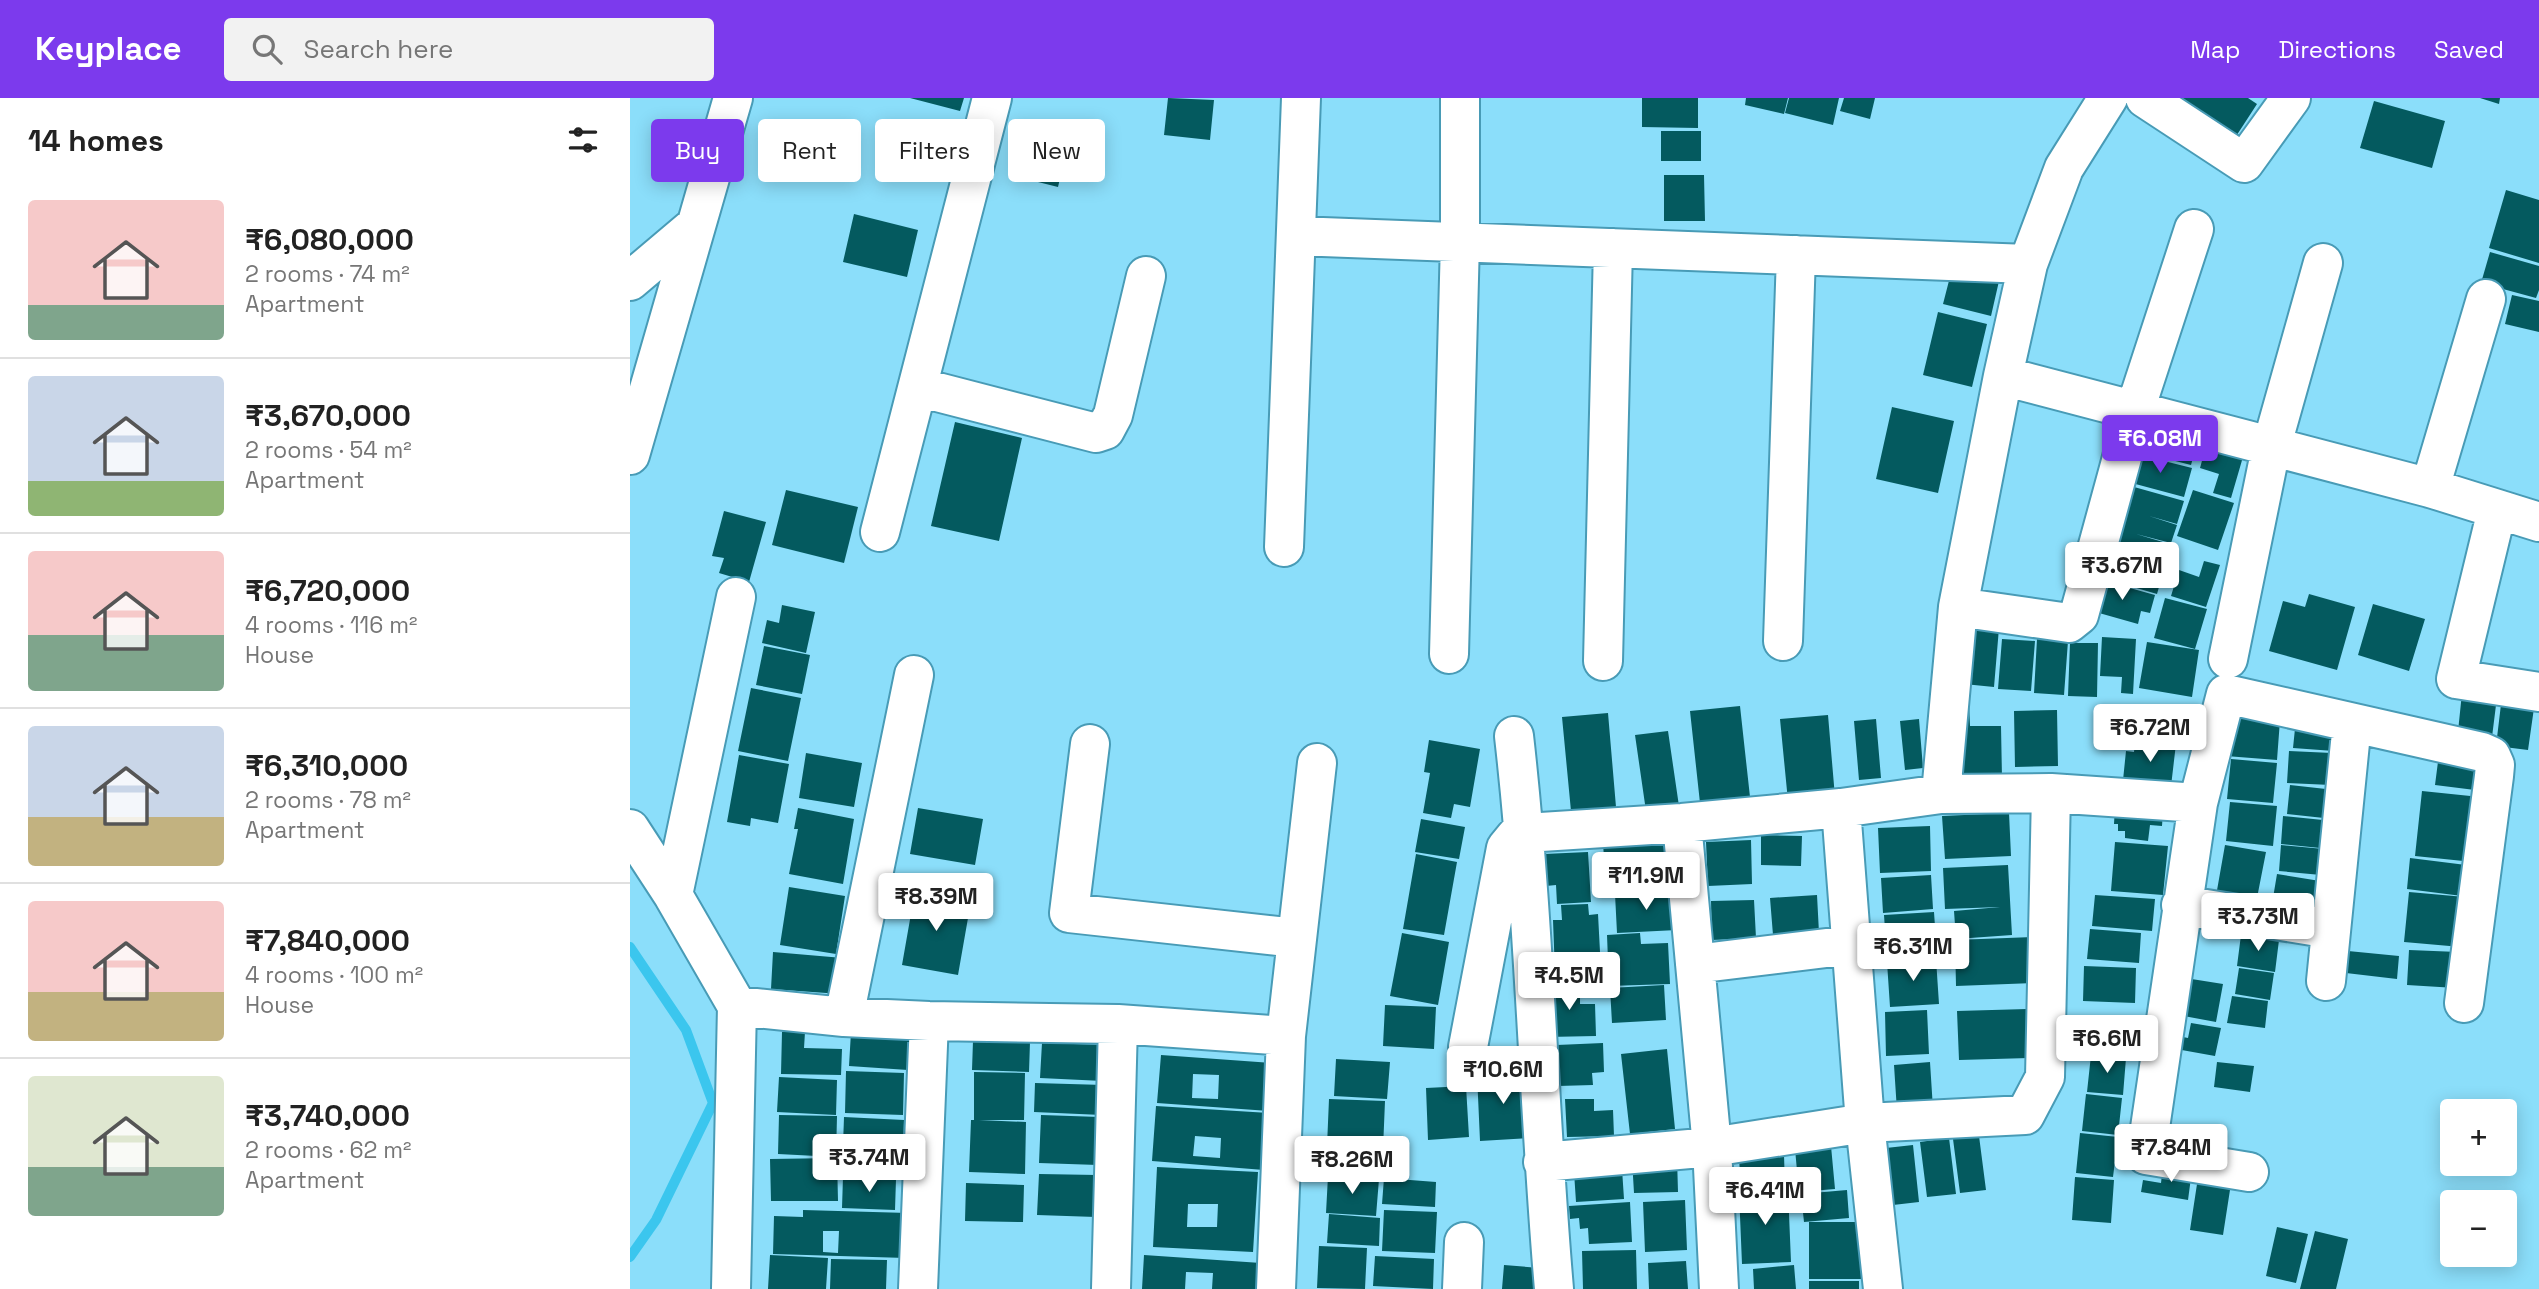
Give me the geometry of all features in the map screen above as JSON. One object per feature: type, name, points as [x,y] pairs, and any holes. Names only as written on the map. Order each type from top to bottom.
[{"type":"street","points":[[630,455],[733,98]]},
{"type":"street","points":[[880,532],[992,98]]},
{"type":"street","points":[[1284,547],[1301,98]]},
{"type":"street","points":[[1449,654],[1460,242],[1460,98]]},
{"type":"street","points":[[1941,794],[1958,607],[2028,264],[2064,168],[2108,98]]},
{"type":"street","points":[[2145,98],[2244,163],[2291,98]]},
{"type":"street","points":[[630,281],[695,226]]},
{"type":"street","points":[[1958,607],[2069,623],[2079,615],[2135,410],[2194,229]]},
{"type":"street","points":[[1296,236],[2028,264]]},
{"type":"street","points":[[1603,661],[1613,248]]},
{"type":"street","points":[[1783,641],[1796,255]]},
{"type":"street","points":[[2228,659],[2271,448],[2323,263]]},
{"type":"street","points":[[918,387],[1096,433],[1105,430],[1114,415],[1146,276]]},
{"type":"street","points":[[2430,488],[2486,299]]},
{"type":"street","points":[[2003,376],[2430,488],[2539,522]]},
{"type":"street","points":[[2497,510],[2456,679],[2539,692]]},
{"type":"street","points":[[673,895],[736,597]]},
{"type":"street","points":[[844,1017],[914,675]]},
{"type":"street","points":[[2249,1172],[2146,1155],[2197,803],[2226,695],[2491,756],[2495,765],[2464,1003]]},
{"type":"street","points":[[2326,981],[2351,723]]},
{"type":"street","points":[[1514,736],[1525,833],[1543,1162],[1554,1289]]},
{"type":"street","points":[[1090,744],[1069,913],[1296,938]]},
{"type":"street","points":[[1276,1289],[1286,1036],[1317,763]]},
{"type":"street","points":[[1543,1162],[1712,1147],[1865,1123],[2025,1115],[2045,1077],[2051,793]]},
{"type":"street","points":[[1468,1047],[1506,848],[1515,837],[1525,833],[1682,823],[1841,808],[1941,794],[2051,793],[2197,803]]},
{"type":"street","points":[[1841,808],[1865,1123],[1883,1289]]},
{"type":"street","points":[[1682,823],[1712,1147],[1719,1289]]},
{"type":"street","points":[[635,847],[673,895],[737,1006],[731,1289]]},
{"type":"street","points":[[2181,905],[2331,929]]},
{"type":"street","points":[[1695,964],[1851,945]]},
{"type":"street","points":[[737,1006],[844,1017],[1118,1024],[1286,1036]]},
{"type":"street","points":[[918,1289],[929,1021]]},
{"type":"street","points":[[1111,1289],[1118,1024]]},
{"type":"street","points":[[1462,1289],[1464,1242]]},
{"type":"building","points":[[910,98],[964,98],[960,111]]},
{"type":"building","points":[[1168,98],[1214,100],[1210,140],[1164,135]]},
{"type":"building","points":[[1642,98],[1698,98],[1698,128],[1642,127]]},
{"type":"building","points":[[1746,98],[1788,98],[1784,114],[1745,105]]},
{"type":"building","points":[[1789,98],[1839,98],[1833,125],[1785,113]]},
{"type":"building","points":[[1844,98],[1875,98],[1870,119],[1840,111]]},
{"type":"building","points":[[2159,98],[2248,98],[2257,104],[2231,144]]},
{"type":"building","points":[[2480,98],[2500,98],[2499,104]]},
{"type":"building","points":[[2374,101],[2445,121],[2432,168],[2360,148]]},
{"type":"building","points":[[1661,131],[1701,131],[1701,161],[1661,161]]},
{"type":"building","points":[[1664,175],[1704,175],[1705,221],[1664,221]]},
{"type":"building","points":[[1038,182],[1059,182],[1058,187]]},
{"type":"building","points":[[2506,190],[2539,200],[2539,263],[2489,248]]},
{"type":"building","points":[[854,214],[918,230],[907,277],[843,262]]},
{"type":"building","points":[[2490,252],[2539,266],[2539,290],[2536,298],[2481,283]]},
{"type":"building","points":[[1952,269],[1999,281],[1991,316],[1943,304]]},
{"type":"building","points":[[2512,295],[2539,301],[2539,332],[2505,324]]},
{"type":"building","points":[[1938,312],[1987,324],[1972,387],[1923,375]]},
{"type":"building","points":[[1892,407],[1954,421],[1938,493],[1876,479]]},
{"type":"building","points":[[955,422],[1022,438],[999,541],[931,526]]},
{"type":"building","points":[[2144,422],[2199,436],[2191,465],[2136,451]]},
{"type":"building","points":[[2208,439],[2245,450],[2231,498],[2213,493],[2219,474],[2200,468]]},
{"type":"building","points":[[2136,454],[2192,468],[2184,497],[2128,482]]},
{"type":"building","points":[[2127,485],[2184,501],[2177,524],[2149,516],[2177,525],[2171,543],[2136,534],[2173,545],[2167,566],[2111,549]]},
{"type":"building","points":[[786,490],[858,507],[844,563],[772,545]]},
{"type":"building","points":[[2193,490],[2234,503],[2218,550],[2177,536]]},
{"type":"building","points":[[724,511],[766,522],[749,582],[719,573],[724,558],[712,556]]},
{"type":"building","points":[[2110,550],[2165,566],[2157,594],[2102,578]]},
{"type":"building","points":[[2204,561],[2220,565],[2206,607],[2171,596],[2179,570],[2199,577]]},
{"type":"building","points":[[2101,580],[2155,595],[2150,613],[2141,611],[2138,624],[2092,611]]},
{"type":"building","points":[[2309,594],[2355,607],[2337,670],[2269,651],[2283,601],[2305,607]]},
{"type":"building","points":[[2165,598],[2207,609],[2195,649],[2154,638]]},
{"type":"building","points":[[2373,604],[2425,619],[2409,671],[2358,655]]},
{"type":"building","points":[[782,605],[815,612],[806,653],[762,643],[767,620],[779,623]]},
{"type":"building","points":[[1969,625],[1999,628],[1994,687],[1964,684]]},
{"type":"building","points":[[2102,637],[2136,639],[2133,694],[2121,693],[2122,677],[2100,676]]},
{"type":"building","points":[[2002,639],[2035,641],[2031,691],[1998,689]]},
{"type":"building","points":[[2037,639],[2068,641],[2064,695],[2034,693]]},
{"type":"building","points":[[2147,642],[2199,650],[2192,697],[2139,688]]},
{"type":"building","points":[[2070,643],[2098,643],[2097,697],[2068,696]]},
{"type":"building","points":[[764,646],[810,655],[802,694],[756,685]]},
{"type":"building","points":[[751,688],[801,698],[788,761],[738,751]]},
{"type":"building","points":[[2462,693],[2497,697],[2491,745],[2457,741]]},
{"type":"building","points":[[2502,696],[2535,701],[2528,750],[2496,746]]},
{"type":"building","points":[[1957,705],[1969,705],[1970,726],[2001,726],[2002,778],[1959,779]]},
{"type":"building","points":[[1740,706],[1750,797],[1700,803],[1690,711]]},
{"type":"building","points":[[2057,710],[2058,766],[2015,767],[2014,711]]},
{"type":"building","points":[[1608,713],[1616,807],[1571,811],[1562,717]]},
{"type":"building","points":[[1828,715],[1835,797],[1788,801],[1780,719]]},
{"type":"building","points":[[2229,716],[2280,720],[2277,760],[2226,756]]},
{"type":"building","points":[[1876,719],[1881,778],[1859,780],[1854,721]]},
{"type":"building","points":[[1919,719],[1923,768],[1905,770],[1900,721]]},
{"type":"building","points":[[2296,719],[2336,722],[2334,751],[2293,748]]},
{"type":"building","points":[[2136,730],[2177,735],[2170,795],[2122,790],[2126,751],[2134,752]]},
{"type":"building","points":[[1668,731],[1680,813],[1647,818],[1635,735]]},
{"type":"building","points":[[1429,740],[1480,749],[1470,807],[1454,804],[1451,818],[1423,813],[1430,773],[1424,772]]},
{"type":"building","points":[[2289,751],[2332,753],[2331,785],[2287,783]]},
{"type":"building","points":[[806,753],[862,763],[854,807],[799,798]]},
{"type":"building","points":[[2439,754],[2487,760],[2483,791],[2435,785]]},
{"type":"building","points":[[739,755],[789,764],[778,823],[751,818],[750,826],[727,822]]},
{"type":"building","points":[[2231,759],[2277,763],[2273,803],[2227,799]]},
{"type":"building","points":[[2290,785],[2326,789],[2324,818],[2287,814]]},
{"type":"building","points":[[2422,791],[2480,797],[2473,862],[2415,856]]},
{"type":"building","points":[[2230,802],[2277,806],[2273,846],[2226,841]]},
{"type":"building","points":[[2115,806],[2163,811],[2162,826],[2150,825],[2148,841],[2125,838],[2125,831],[2118,831],[2118,824],[2114,824]]},
{"type":"building","points":[[798,808],[854,819],[843,884],[789,874],[798,829],[794,829]]},
{"type":"building","points":[[918,808],[983,819],[975,865],[910,854]]},
{"type":"building","points":[[2009,813],[2011,856],[1945,859],[1942,816]]},
{"type":"building","points":[[2283,816],[2323,820],[2320,848],[2281,844]]},
{"type":"building","points":[[1421,819],[1465,827],[1459,859],[1415,852]]},
{"type":"building","points":[[1930,826],[1931,871],[1880,873],[1878,828]]},
{"type":"building","points":[[1761,835],[1802,836],[1801,866],[1761,865]]},
{"type":"building","points":[[1751,840],[1752,884],[1708,886],[1706,842]]},
{"type":"building","points":[[1668,841],[1670,886],[1607,890],[1603,845]]},
{"type":"building","points":[[2115,842],[2168,846],[2163,895],[2111,891]]},
{"type":"building","points":[[2225,845],[2266,852],[2256,903],[2216,896]]},
{"type":"building","points":[[2281,845],[2324,849],[2321,875],[2279,871]]},
{"type":"building","points":[[1588,852],[1591,902],[1557,904],[1556,885],[1546,886],[1544,854]]},
{"type":"building","points":[[1416,854],[1457,862],[1444,935],[1403,929]]},
{"type":"building","points":[[2410,858],[2474,866],[2470,897],[2407,889]]},
{"type":"building","points":[[2008,865],[2012,935],[1956,939],[1954,911],[2000,907],[1945,909],[1943,868]]},
{"type":"building","points":[[2277,874],[2320,881],[2313,924],[2270,916]]},
{"type":"building","points":[[1931,875],[1933,909],[1883,913],[1881,878]]},
{"type":"building","points":[[789,887],[845,896],[836,954],[780,945]]},
{"type":"building","points":[[915,891],[971,901],[958,975],[902,965]]},
{"type":"building","points":[[1676,892],[1677,930],[1617,933],[1615,894]]},
{"type":"building","points":[[2409,892],[2465,897],[2461,947],[2404,942]]},
{"type":"building","points":[[1817,895],[1819,933],[1773,935],[1770,898]]},
{"type":"building","points":[[2095,895],[2155,899],[2152,931],[2092,926]]},
{"type":"building","points":[[1754,900],[1756,938],[1712,940],[1711,901]]},
{"type":"building","points":[[1588,904],[1589,915],[1598,914],[1601,971],[1555,973],[1553,920],[1562,920],[1561,905]]},
{"type":"building","points":[[1934,912],[1937,956],[1887,959],[1884,915]]},
{"type":"building","points":[[2090,929],[2141,933],[2139,963],[2087,959]]},
{"type":"building","points":[[1402,933],[1449,942],[1438,1005],[1390,996]]},
{"type":"building","points":[[1640,933],[1641,944],[1668,943],[1670,984],[1609,986],[1607,935]]},
{"type":"building","points":[[2241,935],[2279,940],[2275,972],[2237,966]]},
{"type":"building","points":[[2033,937],[2035,983],[1956,986],[1955,940]]},
{"type":"building","points":[[2409,950],[2458,952],[2456,988],[2407,985]]},
{"type":"building","points":[[2348,951],[2399,956],[2397,979],[2346,973]]},
{"type":"building","points":[[773,952],[843,958],[840,994],[771,989]]},
{"type":"building","points":[[1936,959],[1939,1004],[1890,1007],[1887,962]]},
{"type":"building","points":[[2084,966],[2136,968],[2135,1003],[2083,1001]]},
{"type":"building","points":[[2239,968],[2274,973],[2270,1000],[2235,994]]},
{"type":"building","points":[[2179,977],[2223,984],[2216,1022],[2173,1014]]},
{"type":"building","points":[[1580,982],[1580,1004],[1595,1004],[1596,1036],[1547,1037],[1546,983]]},
{"type":"building","points":[[1664,985],[1666,1020],[1612,1023],[1610,988]]},
{"type":"building","points":[[2232,996],[2268,1001],[2265,1028],[2227,1023]]},
{"type":"building","points":[[1385,1005],[1436,1007],[1434,1049],[1383,1046]]},
{"type":"building","points":[[2027,1009],[2029,1058],[1959,1060],[1957,1011]]},
{"type":"building","points":[[1927,1010],[1929,1054],[1886,1056],[1885,1012]]},
{"type":"building","points":[[2191,1023],[2221,1028],[2215,1056],[2165,1047],[2168,1034],[2188,1038]]},
{"type":"building","points":[[782,1032],[805,1032],[804,1048],[842,1049],[841,1075],[781,1074]]},
{"type":"building","points":[[851,1032],[910,1036],[908,1070],[849,1066]]},
{"type":"building","points":[[973,1041],[1030,1042],[1029,1072],[972,1070]]},
{"type":"building","points":[[1042,1043],[1105,1045],[1103,1081],[1040,1078]]},
{"type":"building","points":[[1603,1043],[1604,1072],[1592,1073],[1593,1085],[1558,1086],[1557,1045]]},
{"type":"building","points":[[1667,1049],[1675,1129],[1630,1134],[1621,1054]]},
{"type":"building","points":[[1161,1055],[1273,1063],[1269,1111],[1157,1103]],"holes":[[[1193,1074],[1219,1075],[1218,1099],[1192,1098]]]},
{"type":"building","points":[[2091,1055],[2126,1058],[2123,1095],[2087,1092]]},
{"type":"building","points":[[1336,1059],[1390,1062],[1387,1099],[1334,1096]]},
{"type":"building","points":[[1930,1062],[1933,1109],[1897,1111],[1894,1065]]},
{"type":"building","points":[[2217,1062],[2254,1066],[2250,1092],[2214,1087]]},
{"type":"building","points":[[846,1071],[904,1073],[903,1115],[845,1113]]},
{"type":"building","points":[[974,1072],[1025,1073],[1024,1120],[979,1120],[1026,1122],[1025,1174],[969,1172],[971,1120],[974,1120]]},
{"type":"building","points":[[1526,1072],[1529,1138],[1480,1141],[1477,1074]]},
{"type":"building","points":[[779,1077],[837,1080],[836,1115],[777,1112]]},
{"type":"building","points":[[1035,1083],[1104,1085],[1102,1115],[1034,1112]]},
{"type":"building","points":[[1466,1086],[1469,1137],[1428,1140],[1426,1088]]},
{"type":"building","points":[[2086,1094],[2122,1098],[2118,1135],[2082,1131]]},
{"type":"building","points":[[1329,1099],[1385,1101],[1383,1149],[1388,1149],[1387,1177],[1328,1175],[1329,1147],[1338,1147],[1327,1146]]},
{"type":"building","points":[[1565,1099],[1594,1099],[1594,1111],[1613,1110],[1614,1136],[1567,1137]]},
{"type":"building","points":[[1156,1106],[1269,1113],[1264,1170],[1152,1161]],"holes":[[[1195,1136],[1221,1138],[1220,1158],[1193,1156]]]},
{"type":"building","points":[[779,1115],[837,1116],[836,1157],[778,1154]]},
{"type":"building","points":[[1041,1115],[1100,1117],[1098,1165],[1039,1163]]},
{"type":"building","points":[[844,1117],[904,1120],[903,1153],[887,1152],[887,1158],[875,1157],[874,1176],[842,1174]]},
{"type":"building","points":[[2080,1133],[2118,1137],[2113,1177],[2076,1173]]},
{"type":"building","points":[[1979,1136],[1986,1190],[1960,1193],[1953,1139]]},
{"type":"building","points":[[1949,1138],[1956,1194],[1927,1197],[1920,1142]]},
{"type":"building","points":[[1913,1145],[1919,1202],[1893,1205],[1886,1148]]},
{"type":"building","points":[[1831,1146],[1835,1189],[1799,1192],[1795,1149]]},
{"type":"building","points":[[1784,1155],[1785,1187],[1741,1189],[1739,1158]]},
{"type":"building","points":[[837,1158],[838,1201],[771,1201],[770,1159]]},
{"type":"building","points":[[1677,1158],[1678,1192],[1634,1193],[1632,1159]]},
{"type":"building","points":[[2163,1165],[2192,1170],[2188,1200],[2141,1192],[2143,1180],[2161,1183]]},
{"type":"building","points":[[1157,1167],[1258,1172],[1253,1252],[1153,1247]],"holes":[[[1188,1204],[1218,1204],[1217,1227],[1187,1227]]]},
{"type":"building","points":[[1622,1169],[1624,1199],[1576,1202],[1574,1172]]},
{"type":"building","points":[[2199,1171],[2232,1177],[2223,1235],[2190,1230]]},
{"type":"building","points":[[1039,1174],[1097,1175],[1096,1217],[1037,1215]]},
{"type":"building","points":[[1328,1176],[1379,1179],[1376,1216],[1326,1213]]},
{"type":"building","points":[[843,1177],[896,1179],[895,1210],[842,1208]]},
{"type":"building","points":[[2075,1177],[2114,1180],[2111,1223],[2072,1220]]},
{"type":"building","points":[[1384,1178],[1436,1182],[1435,1207],[1382,1204]]},
{"type":"building","points":[[966,1183],[1024,1185],[1023,1222],[965,1221]]},
{"type":"building","points":[[1788,1190],[1791,1262],[1742,1264],[1739,1192]]},
{"type":"building","points":[[1847,1190],[1849,1218],[1804,1222],[1801,1194]]},
{"type":"building","points":[[1685,1200],[1687,1250],[1645,1252],[1643,1202]]},
{"type":"building","points":[[1630,1202],[1632,1242],[1589,1244],[1588,1228],[1580,1229],[1579,1218],[1570,1219],[1569,1206]]},
{"type":"building","points":[[803,1210],[908,1213],[906,1258],[773,1254],[774,1216],[803,1217]],"holes":[[[823,1231],[839,1231],[838,1253],[823,1252]]]},
{"type":"building","points":[[1384,1210],[1437,1212],[1435,1253],[1382,1251]]},
{"type":"building","points":[[1329,1214],[1380,1218],[1379,1246],[1327,1243]]},
{"type":"building","points":[[1809,1222],[1862,1222],[1862,1279],[1809,1279]]},
{"type":"building","points":[[2277,1227],[2308,1234],[2296,1283],[2266,1276]]},
{"type":"building","points":[[2315,1231],[2348,1239],[2336,1289],[2300,1289]]},
{"type":"building","points":[[1319,1246],[1367,1248],[1365,1289],[1317,1288]]},
{"type":"building","points":[[1636,1250],[1637,1289],[1583,1289],[1582,1251]]},
{"type":"building","points":[[770,1255],[828,1258],[826,1289],[768,1289]]},
{"type":"building","points":[[1144,1255],[1261,1263],[1259,1289],[1212,1289],[1213,1273],[1186,1272],[1185,1289],[1142,1289]]},
{"type":"building","points":[[1375,1256],[1434,1259],[1433,1289],[1373,1286]]},
{"type":"building","points":[[831,1259],[887,1260],[886,1289],[830,1289]]},
{"type":"building","points":[[1686,1261],[1688,1289],[1649,1289],[1648,1263]]},
{"type":"building","points":[[1504,1265],[1540,1268],[1539,1289],[1502,1289]]},
{"type":"building","points":[[1794,1265],[1796,1289],[1754,1289],[1753,1269]]},
{"type":"building","points":[[1809,1281],[1859,1281],[1859,1289],[1809,1289]]},
{"type":"waterway","points":[[630,947],[686,1030],[713,1103],[656,1220],[630,1257]]}]
